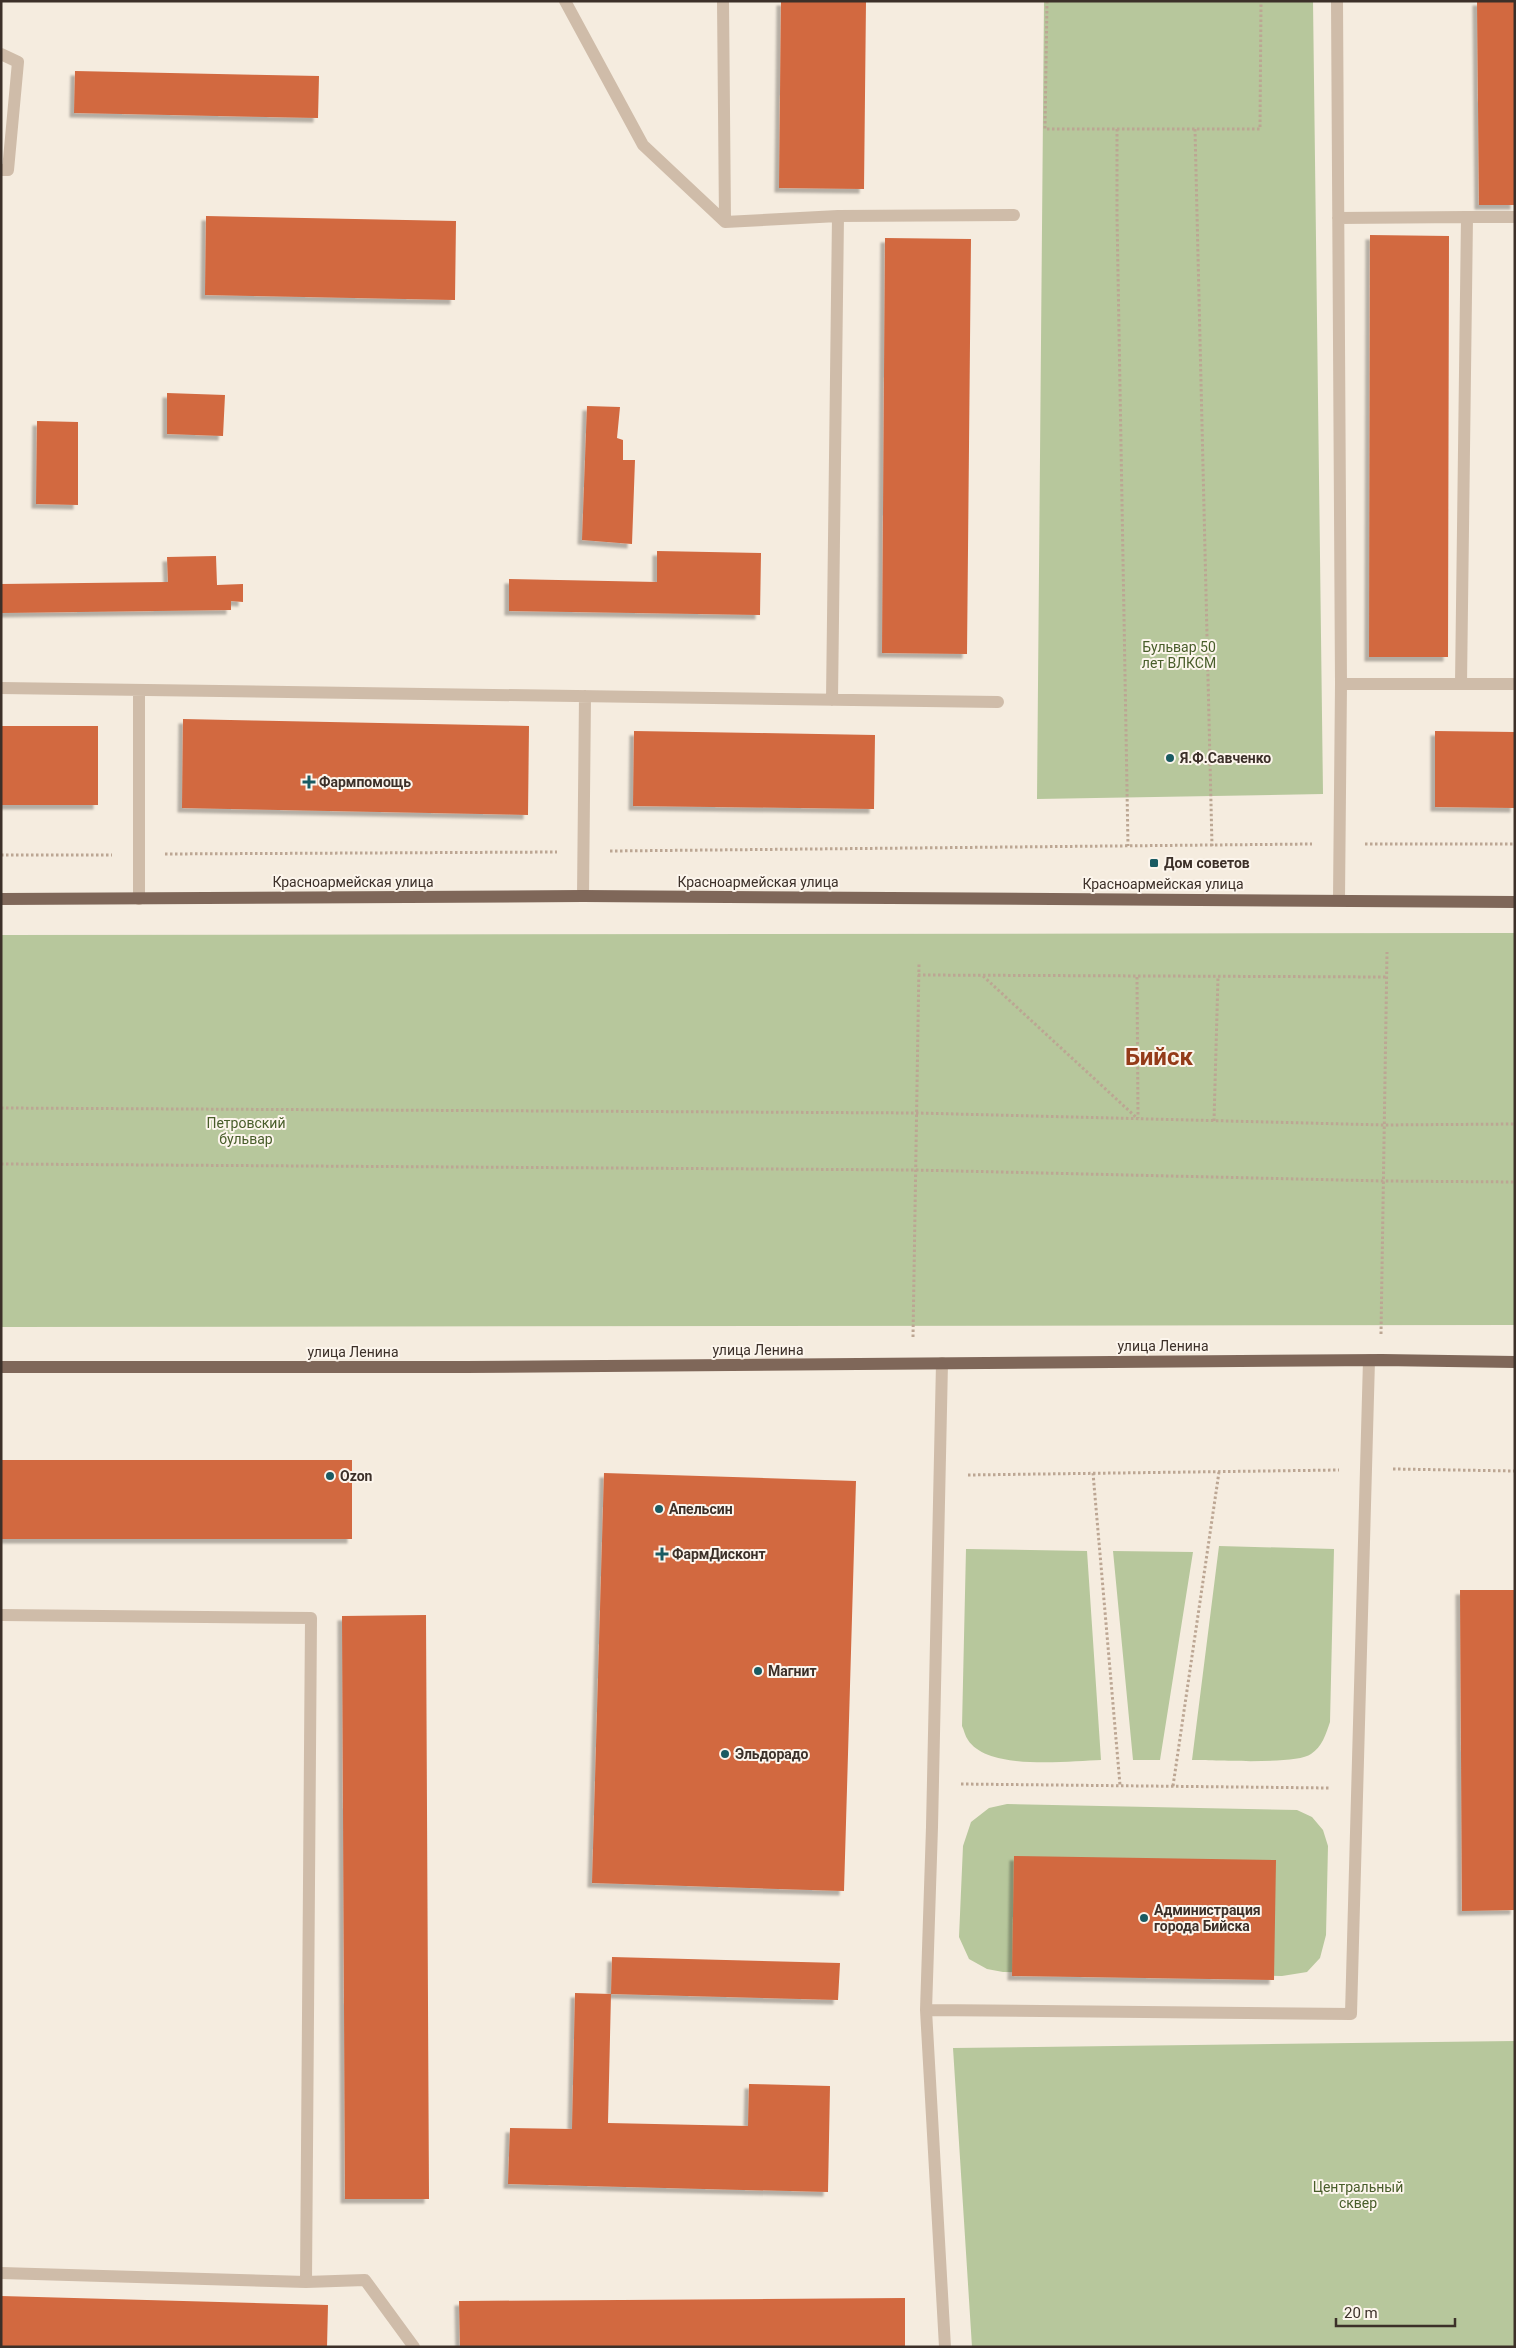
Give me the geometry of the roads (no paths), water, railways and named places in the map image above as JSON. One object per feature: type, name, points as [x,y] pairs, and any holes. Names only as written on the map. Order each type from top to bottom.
[{"type":"main road","name":"Красноармейская улица","points":[[1,899],[583,896],[988,900],[1339,899],[1515,902]]},
{"type":"main road","name":"улица Ленина","points":[[1,1367],[475,1367],[1368,1360],[1515,1362]]},
{"type":"lane","points":[[565,1],[643,145],[725,222],[838,216],[1014,215]]},
{"type":"lane","points":[[723,1],[725,222]]},
{"type":"lane","points":[[1337,1],[1341,684],[1339,899]]},
{"type":"lane","points":[[1,54],[18,62],[8,170],[1,170]]},
{"type":"lane","points":[[832,700],[838,216]]},
{"type":"lane","points":[[1461,684],[1468,217]]},
{"type":"lane","points":[[1338,218],[1515,217]]},
{"type":"lane","points":[[1341,684],[1515,684]]},
{"type":"lane","points":[[1,688],[998,702]]},
{"type":"lane","points":[[139,690],[139,899]]},
{"type":"lane","points":[[583,896],[584,696]]},
{"type":"lane","points":[[926,2010],[1352,2014],[1368,1360]]},
{"type":"lane","points":[[942,1363],[926,2010],[945,2347]]},
{"type":"lane","points":[[1,1615],[311,1618],[306,2282]]},
{"type":"lane","points":[[1,2273],[306,2282],[364,2280],[414,2347]]},
{"type":"place","name":"Я.Ф.Савченко","points":[[1170,758]]},
{"type":"place","name":"Фармпомощь","points":[[309,782]]},
{"type":"place","name":"Дом советов","points":[[1154,863]]},
{"type":"place","name":"Ozon","points":[[330,1476]]},
{"type":"place","name":"Апельсин","points":[[659,1509]]},
{"type":"place","name":"ФармДисконт","points":[[662,1554]]},
{"type":"place","name":"Магнит","points":[[758,1671]]},
{"type":"place","name":"Эльдорадо","points":[[725,1754]]},
{"type":"place","name":"Администрация города Бийска","points":[[1144,1918]]},
{"type":"district","name":"Бийск","points":[[1159,1057]]},
{"type":"park label","name":"Бульвар 50 лет ВЛКСМ","points":[[1179,656]]},
{"type":"park label","name":"Петровский бульвар","points":[[246,1132]]},
{"type":"park label","name":"Центральный сквер","points":[[1358,2196]]}]
